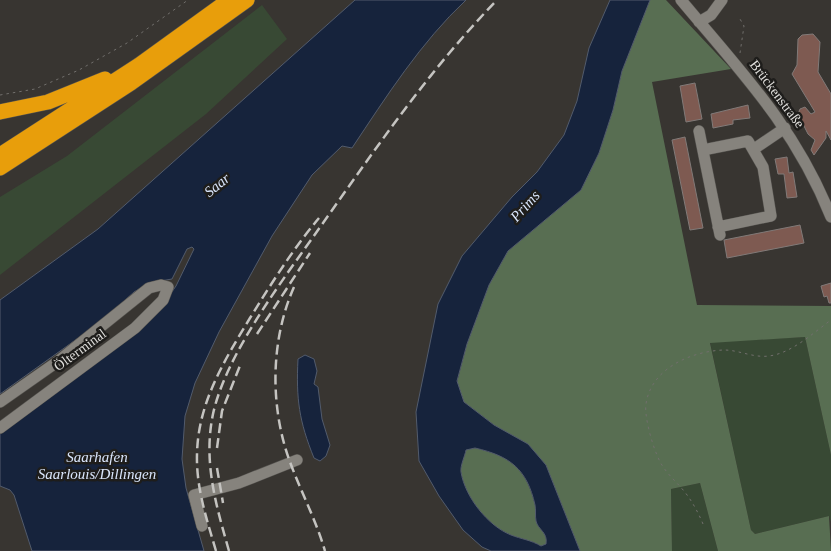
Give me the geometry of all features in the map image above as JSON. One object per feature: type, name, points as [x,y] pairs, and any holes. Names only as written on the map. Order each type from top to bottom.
[{"type":"highway","points":[[0,155],[139,65],[229,0]]},
{"type":"highway","points":[[0,168],[131,83],[248,0]]},
{"type":"highway","points":[[0,112],[55,100],[139,65]]},
{"type":"street","name":"Brückenstraße","points":[[681,0],[738,66],[785,128],[819,186],[831,217]]},
{"type":"street","points":[[699,22],[711,15],[722,0]]},
{"type":"street","points":[[754,149],[785,128]]},
{"type":"street","points":[[699,131],[719,231],[771,216],[763,167],[748,141],[703,150]]},
{"type":"street","name":"Ölterminal","points":[[0,402],[57,362],[148,288],[161,285],[168,287],[163,300],[135,328],[0,428]]},
{"type":"street","points":[[202,526],[194,495],[239,484],[297,460]]},
{"type":"path","points":[[0,95],[35,89],[79,70],[127,43],[188,0]]},
{"type":"path","points":[[738,66],[744,26],[740,19]]},
{"type":"path","points":[[703,524],[684,490],[666,474],[656,454],[646,421],[646,403],[654,384],[661,375],[691,354],[727,350],[754,356],[779,354],[809,337],[831,320]]},
{"type":"green space","points":[[650,0],[666,0],[731,69],[652,82],[697,305],[831,306],[831,455],[805,337],[710,343],[751,530],[755,534],[829,516],[831,551],[718,551],[700,483],[671,489],[672,551],[580,551],[546,465],[464,402],[457,382],[467,344],[489,285],[508,251],[581,190],[599,153],[613,110],[622,71]]},
{"type":"green space","points":[[262,5],[287,39],[206,114],[0,275],[0,197],[67,156]]},
{"type":"green space","points":[[805,337],[831,455],[831,522],[829,516],[755,534],[751,530],[710,342]]},
{"type":"green space","points":[[475,448],[498,455],[515,466],[521,473],[531,492],[535,505],[536,520],[546,537],[546,544],[541,546],[502,531],[479,510],[467,491],[461,472],[466,449]]},
{"type":"green space","points":[[700,483],[718,551],[672,551],[671,489]]},
{"type":"water","points":[[355,0],[466,0],[419,52],[352,148],[342,146],[312,175],[272,236],[219,332],[195,383],[185,416],[182,459],[186,488],[204,551],[32,551],[14,495],[10,490],[0,486],[0,432],[160,309],[176,286],[194,249],[192,247],[187,249],[172,279],[149,283],[134,292],[102,321],[0,394],[0,300],[98,229]]},
{"type":"water","name":"Prims","points":[[610,0],[650,0],[622,71],[613,110],[599,153],[581,190],[508,251],[489,285],[467,344],[457,381],[464,402],[494,425],[528,444],[546,465],[580,551],[491,551],[482,547],[463,530],[439,496],[419,461],[416,412],[438,304],[462,256],[512,197],[537,172],[564,135],[577,101],[589,48]],"holes":[[[475,448],[507,460],[522,473],[532,493],[536,521],[546,537],[546,544],[541,546],[502,531],[486,518],[473,501],[463,482],[461,467],[466,450]]]},
{"type":"water","points":[[305,355],[314,359],[317,371],[314,384],[318,387],[322,419],[330,445],[326,456],[320,461],[314,458],[305,433],[298,398],[298,359]]},
{"type":"building","points":[[813,34],[820,42],[818,72],[831,94],[831,140],[826,131],[826,138],[814,155],[811,150],[815,140],[808,134],[798,114],[800,109],[805,107],[811,114],[815,112],[792,74],[797,65],[798,39],[802,35]]},
{"type":"building","points":[[695,83],[702,119],[686,122],[680,86]]},
{"type":"building","points":[[748,105],[750,118],[733,120],[733,124],[713,128],[711,114]]},
{"type":"building","points":[[685,137],[703,228],[690,230],[672,140]]},
{"type":"building","points":[[787,157],[789,173],[793,172],[797,197],[787,198],[784,174],[778,174],[775,159]]},
{"type":"building","points":[[800,225],[804,243],[727,258],[724,240]]},
{"type":"building","points":[[831,283],[831,303],[829,303],[827,296],[824,297],[821,286]]},
{"type":"railway","points":[[229,551],[212,483],[209,449],[213,414],[230,367],[257,318],[273,294],[381,141],[448,54],[497,0]]},
{"type":"railway","points":[[216,551],[203,504],[197,467],[198,435],[207,400],[222,366],[250,318],[291,254],[319,218]]},
{"type":"railway","points":[[257,334],[310,253]]},
{"type":"railway","points":[[294,287],[280,330],[277,352],[276,397],[283,441],[325,551]]},
{"type":"railway","points":[[217,448],[222,411],[241,363]]},
{"type":"railway","points":[[217,468],[223,503]]},
{"type":"water label","name":"Saar","points":[[217,185]]},
{"type":"water label","name":"Saarhafen Saarlouis/Dillingen","points":[[97,466]]}]
